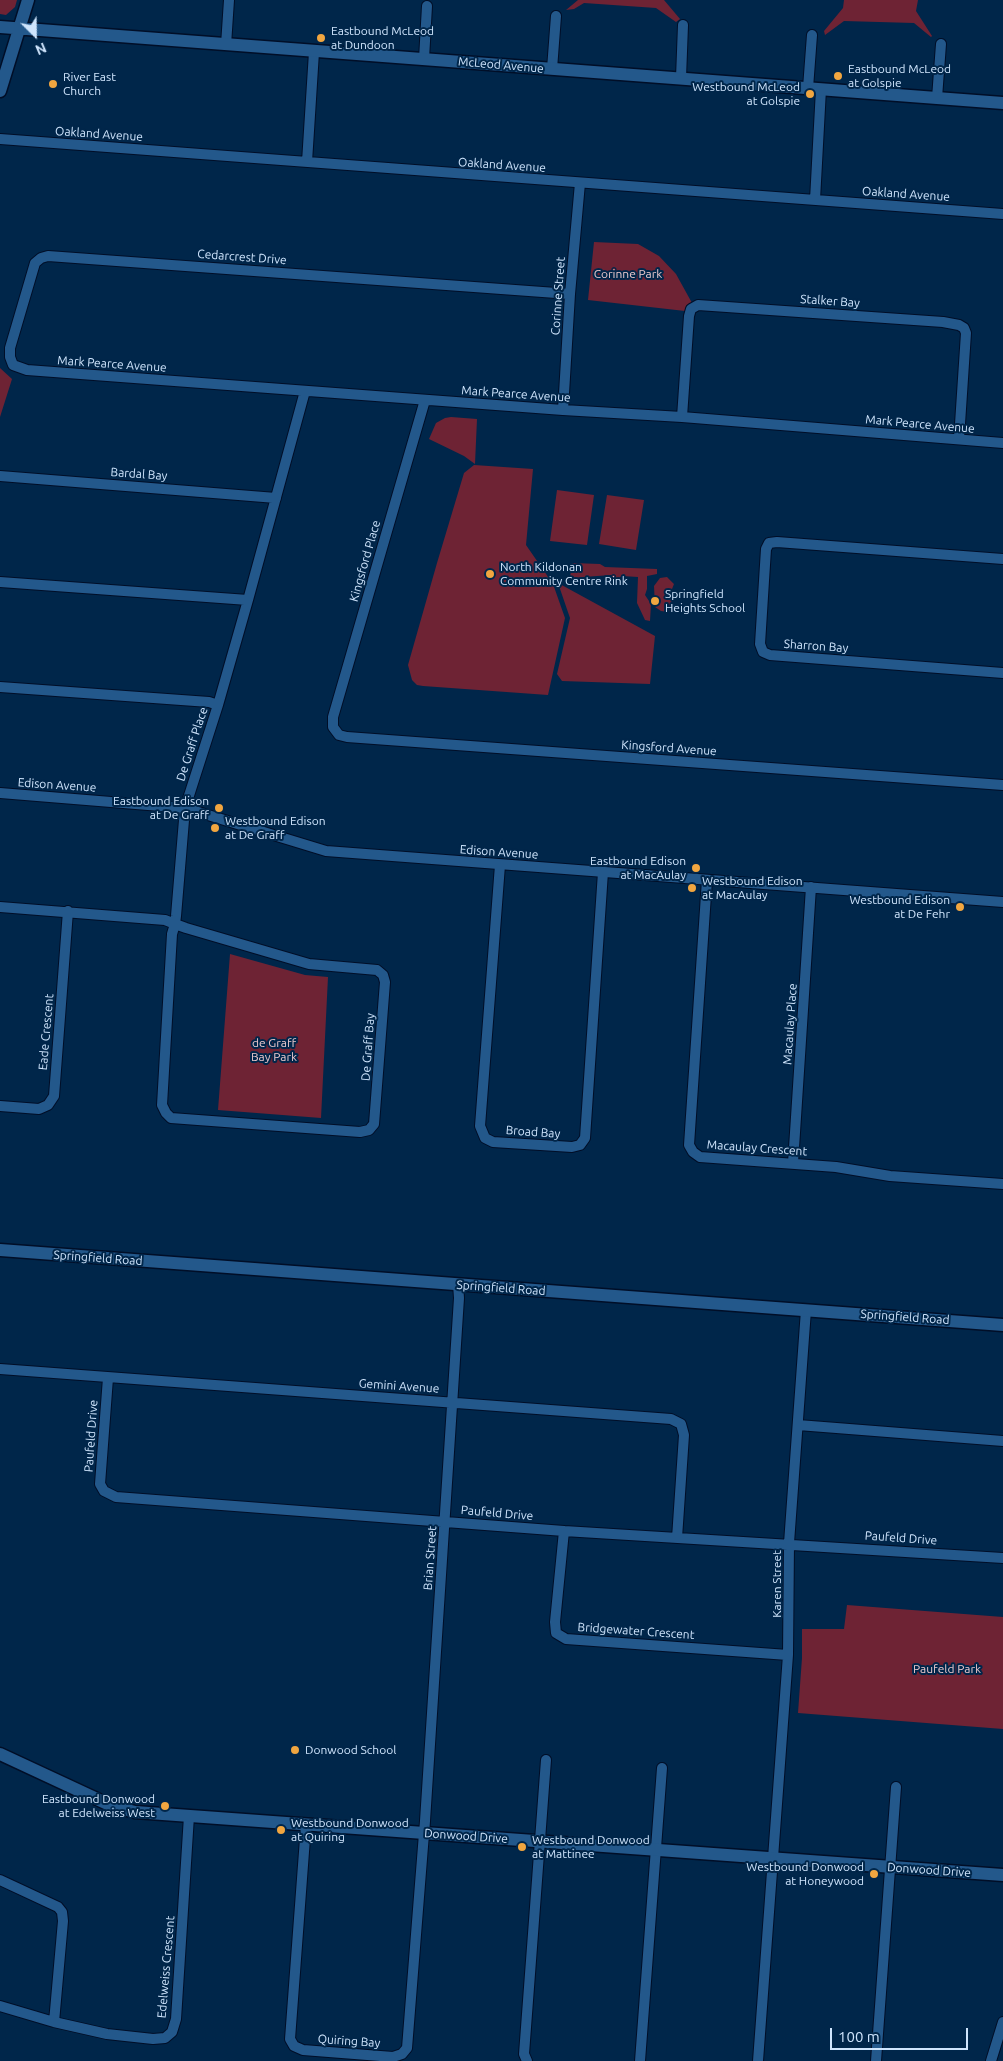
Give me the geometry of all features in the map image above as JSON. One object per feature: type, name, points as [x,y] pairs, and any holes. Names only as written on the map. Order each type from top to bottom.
[{"type":"street","points":[[0,91],[28,0]]},
{"type":"street","points":[[226,45],[229,0]]},
{"type":"street","points":[[424,59],[428,6]]},
{"type":"street","points":[[552,69],[556,16]]},
{"type":"street","points":[[681,78],[684,25]]},
{"type":"street","name":"McLeod Avenue","points":[[0,28],[1003,103]]},
{"type":"street","points":[[812,35],[815,88],[815,200]]},
{"type":"street","points":[[937,98],[941,44]]},
{"type":"street","points":[[307,162],[314,52]]},
{"type":"street","name":"Oakland Avenue","points":[[0,139],[1003,214]]},
{"type":"street","name":"Corinne Street","points":[[564,410],[570,294],[580,183]]},
{"type":"street","name":"Cedarcrest Drive","points":[[27,370],[13,365],[10,357],[10,348],[35,263],[40,258],[48,256],[570,294]]},
{"type":"street","name":"Stalker Bay","points":[[682,417],[689,316],[691,309],[698,305],[943,322],[959,325],[964,328],[966,333],[959,439]]},
{"type":"street","name":"Mark Pearce Avenue","points":[[27,370],[682,417],[1003,443]]},
{"type":"street","name":"De Graff Place","points":[[166,1113],[162,1105],[172,934],[175,924],[185,808],[218,705],[305,391]]},
{"type":"street","name":"Kingsford Place","points":[[334,730],[333,717],[425,400]]},
{"type":"street","name":"Bardal Bay","points":[[0,476],[276,498]]},
{"type":"street","name":"Sharron Bay","points":[[1003,559],[777,542],[769,543],[766,549],[760,644],[763,652],[770,655],[1003,673]]},
{"type":"street","points":[[0,582],[248,600]]},
{"type":"street","points":[[0,688],[209,702],[218,705]]},
{"type":"street","name":"Kingsford Avenue","points":[[334,730],[346,737],[1003,785]]},
{"type":"street","name":"Edison Avenue","points":[[0,794],[185,808],[326,851],[707,880],[811,886],[1003,902]]},
{"type":"street","name":"Broad Bay","points":[[500,865],[480,1126],[485,1138],[493,1142],[562,1147],[572,1147],[580,1144],[585,1138],[603,872]]},
{"type":"street","name":"Macaulay Crescent","points":[[707,880],[689,1145],[693,1152],[700,1157],[793,1163],[836,1167],[890,1176],[1003,1184]]},
{"type":"street","name":"Macaulay Place","points":[[793,1163],[811,886]]},
{"type":"street","points":[[0,907],[165,920],[175,924]]},
{"type":"street","name":"Eade Crescent","points":[[0,1106],[39,1109],[48,1104],[54,1096],[68,911]]},
{"type":"street","name":"De Graff Bay","points":[[166,1113],[171,1118],[360,1132],[369,1130],[374,1124],[385,982],[383,975],[377,970],[309,964],[175,924]]},
{"type":"street","name":"Springfield Road","points":[[0,1250],[1003,1325]]},
{"type":"street","name":"Brian Street","points":[[423,1834],[445,1521],[458,1284]]},
{"type":"street","name":"Karen Street","points":[[758,2061],[788,1655],[790,1543],[806,1310]]},
{"type":"street","name":"Gemini Avenue","points":[[0,1369],[671,1419],[681,1424],[684,1434],[677,1538]]},
{"type":"street","name":"Paufeld Drive","points":[[108,1378],[100,1479],[104,1492],[110,1495],[564,1531],[790,1543],[1003,1558]]},
{"type":"street","points":[[798,1425],[1003,1441]]},
{"type":"street","name":"Bridgewater Crescent","points":[[564,1531],[554,1622],[556,1633],[566,1639],[788,1655]]},
{"type":"street","name":"Donwood Drive","points":[[0,1754],[112,1806],[135,1812],[1003,1875]]},
{"type":"street","points":[[527,2061],[524,2054],[546,1760]]},
{"type":"street","points":[[640,2061],[662,1768]]},
{"type":"street","points":[[876,2061],[896,1787]]},
{"type":"street","name":"Edelweiss Crescent","points":[[0,2006],[54,2022],[107,2034],[165,2038],[172,2032],[176,2019],[190,1816]]},
{"type":"street","name":"Quiring Bay","points":[[306,1825],[290,2039],[294,2046],[303,2050],[323,2052],[392,2057],[402,2054],[407,2048],[423,1834]]},
{"type":"street","points":[[0,1880],[58,1907],[62,1912],[63,1921],[54,2022]]},
{"type":"street","points":[[991,2061],[1003,2022]]},
{"type":"green space","points":[[0,0],[17,0],[15,7],[6,15],[0,14]]},
{"type":"green space","points":[[578,0],[664,0],[680,19],[676,22],[656,8],[584,3],[574,9],[566,10]]},
{"type":"green space","points":[[844,0],[918,0],[916,11],[932,36],[914,23],[844,21],[825,35],[824,31],[843,8]]},
{"type":"green space","name":"Corinne Park","points":[[594,242],[638,244],[659,256],[676,274],[692,303],[685,311],[588,300]]},
{"type":"green space","points":[[0,368],[12,379],[0,417]]},
{"type":"green space","points":[[451,417],[477,419],[475,464],[464,456],[429,439],[436,423]]},
{"type":"green space","name":"North Kildonan Community Centre Rink","points":[[474,465],[533,469],[526,545],[553,584],[565,618],[548,695],[423,686],[417,685],[412,680],[408,665],[437,563],[464,473]]},
{"type":"green space","points":[[557,490],[594,495],[587,545],[550,541]]},
{"type":"green space","points":[[607,495],[644,500],[636,550],[599,544]]},
{"type":"green space","points":[[572,563],[600,564],[605,567],[657,569],[657,574],[647,576],[645,595],[651,604],[650,621],[645,620],[637,603],[638,577],[622,576],[613,578],[611,575],[570,578]]},
{"type":"green space","points":[[667,577],[674,584],[672,589],[672,608],[668,612],[661,611],[655,607],[654,586],[660,578]]},
{"type":"green space","points":[[558,583],[655,636],[650,684],[562,681],[557,674],[570,618]]},
{"type":"green space","name":"de Graff Bay Park","points":[[230,954],[305,975],[328,977],[321,1118],[218,1110]]},
{"type":"green space","name":"Paufeld Park","points":[[847,1605],[1003,1617],[1003,1729],[798,1713],[802,1629],[844,1629]]},
{"type":"place","name":"Eastbound McLeod at Dundoon","points":[[321,38]]},
{"type":"place","name":"Eastbound McLeod at Golspie","points":[[838,76]]},
{"type":"place","name":"River East Church","points":[[53,84]]},
{"type":"place","name":"Westbound McLeod at Golspie","points":[[810,94]]},
{"type":"place","name":"North Kildonan Community Centre Rink","points":[[490,574]]},
{"type":"place","name":"Springfield Heights School","points":[[655,601]]},
{"type":"place","name":"Eastbound Edison at De Graff","points":[[219,808]]},
{"type":"place","name":"Westbound Edison at De Graff","points":[[215,828]]},
{"type":"place","name":"Eastbound Edison at MacAulay","points":[[696,868]]},
{"type":"place","name":"Westbound Edison at MacAulay","points":[[692,888]]},
{"type":"place","name":"Westbound Edison at De Fehr","points":[[960,907]]},
{"type":"place","name":"Donwood School","points":[[295,1750]]},
{"type":"place","name":"Eastbound Donwood at Edelweiss West","points":[[165,1806]]},
{"type":"place","name":"Westbound Donwood at Quiring","points":[[281,1830]]},
{"type":"place","name":"Westbound Donwood at Mattinee","points":[[522,1847]]},
{"type":"place","name":"Westbound Donwood at Honeywood","points":[[874,1874]]}]
